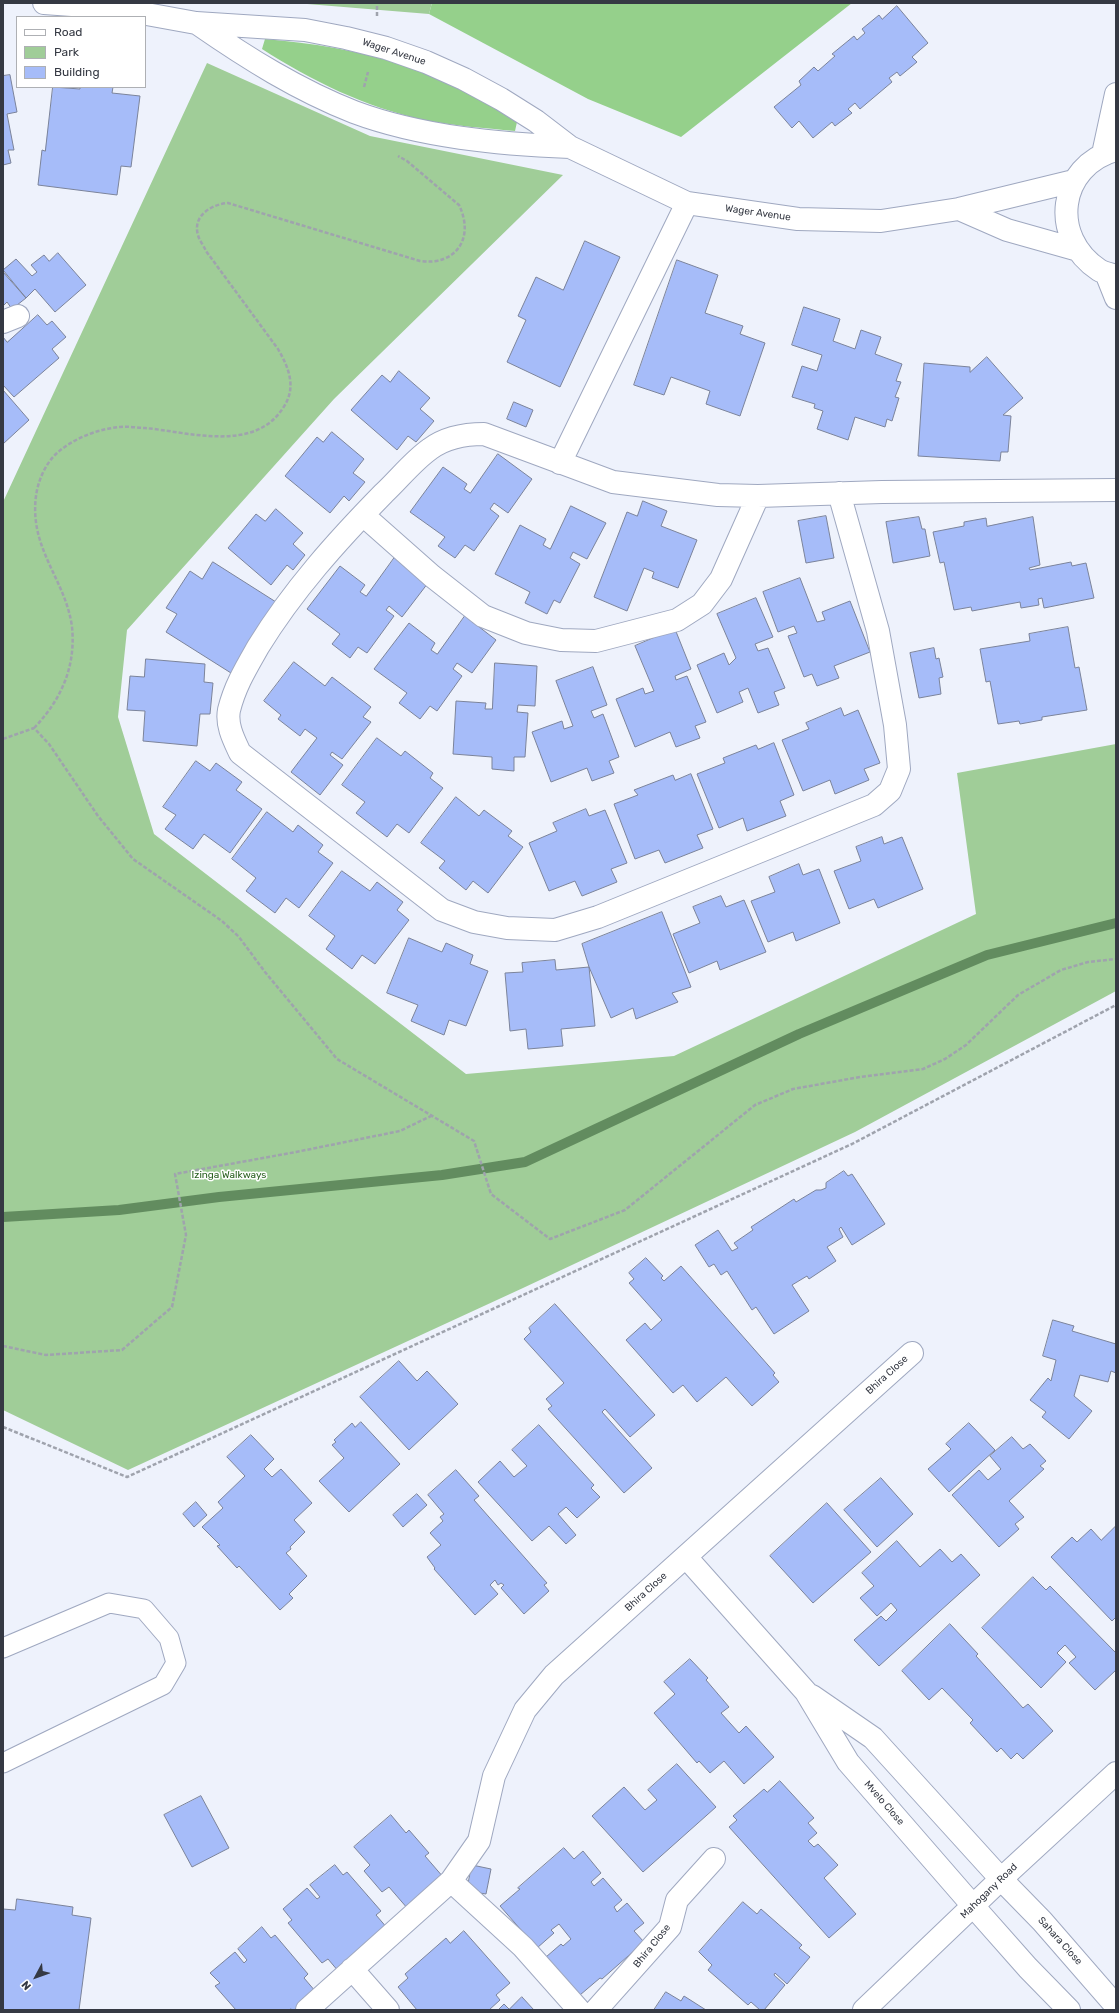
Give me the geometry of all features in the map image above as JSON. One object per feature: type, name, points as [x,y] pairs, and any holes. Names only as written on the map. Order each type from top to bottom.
[{"type":"street","name":"Wager Avenue","points":[[44,3],[86,6],[141,13],[196,23],[305,30],[386,48],[426,62],[495,96],[536,122],[570,147],[687,203],[798,219],[881,221],[959,209],[1074,181]]},
{"type":"street","name":"Wager Avenue","points":[[196,23],[284,79],[317,96],[356,112],[408,127],[461,138],[515,145],[570,147]]},
{"type":"street","points":[[1116,94],[1110,152],[1086,165],[1074,181],[1067,200],[1066,221],[1072,241],[1083,257],[1100,270],[1111,274],[1116,298]]},
{"type":"street","points":[[560,463],[687,203]]},
{"type":"street","points":[[959,209],[1007,230],[1078,250]]},
{"type":"street","points":[[839,493],[878,631],[895,725],[898,769],[890,791],[874,805],[598,918],[555,930],[507,928],[474,922],[442,910],[240,753],[231,733],[229,712],[239,679],[279,614],[341,537],[430,449],[446,440],[465,434],[484,434],[613,482],[718,495],[758,496],[839,493],[1116,490]]},
{"type":"street","points":[[363,515],[432,576],[483,616],[526,633],[561,640],[596,641],[677,620],[702,604],[721,580],[758,496]]},
{"type":"street","name":"Bhira Close","points":[[306,2010],[451,1881],[479,1840],[494,1776],[525,1710],[554,1675],[912,1353]]},
{"type":"street","name":"Mvelo Close","points":[[686,1557],[806,1692],[848,1762],[974,1907]]},
{"type":"street","name":"Mvelo Close","points":[[806,1692],[873,1738],[1001,1879]]},
{"type":"street","name":"Mahogany Road","points":[[864,2010],[974,1907],[1001,1879],[1116,1773]]},
{"type":"street","name":"Bhira Close","points":[[596,2010],[670,1927],[677,1900],[714,1859]]},
{"type":"street","name":"Sahara Close","points":[[1001,1879],[1042,1921],[1116,2006]]},
{"type":"street","points":[[451,1881],[523,1947],[579,2010]]},
{"type":"street","points":[[974,1907],[1028,1968],[1069,2010]]},
{"type":"street","points":[[352,1969],[388,2010]]},
{"type":"lane","points":[[3,1648],[109,1603],[144,1609],[169,1638],[176,1663],[163,1685],[3,1763]]},
{"type":"path","points":[[3,739],[34,728],[47,715],[60,694],[71,664],[73,645],[71,625],[66,608],[39,540],[34,511],[37,486],[48,463],[57,453],[88,434],[122,426],[221,437],[254,432],[266,427],[277,418],[285,406],[290,393],[291,379],[287,364],[278,348],[206,251],[197,234],[198,224],[202,214],[209,208],[218,204],[228,203],[420,261],[431,262],[443,260],[452,255],[460,247],[464,236],[464,215],[459,205],[407,162],[395,155]]},
{"type":"path","points":[[34,728],[49,744],[98,816],[133,859],[222,921],[239,937],[265,972],[337,1059],[474,1141],[491,1194],[550,1239],[625,1210],[756,1105],[799,1088],[853,1078],[923,1069],[945,1059],[966,1045],[1018,995],[1061,970],[1088,962],[1116,959]]},
{"type":"path","points":[[3,1427],[127,1477],[852,1144],[1116,1005]]},
{"type":"path","points":[[3,1346],[46,1355],[122,1350],[172,1307],[186,1235],[175,1174],[400,1131],[432,1115]]},
{"type":"green space","points":[[295,3],[432,3],[429,14]]},
{"type":"green space","points":[[432,3],[852,3],[681,137],[588,99],[429,14]]},
{"type":"green space","points":[[265,39],[334,48],[397,63],[427,74],[457,87],[487,103],[517,122],[515,131],[424,120],[381,108],[340,92],[281,61],[262,49]]},
{"type":"green space","name":"Izinga Walkways","points":[[207,63],[370,136],[563,175],[334,399],[127,630],[118,717],[154,834],[466,1074],[674,1056],[976,914],[957,773],[1116,744],[1116,991],[855,1132],[523,1288],[128,1470],[3,1410],[3,502]]},
{"type":"building","points":[[897,6],[928,43],[912,57],[917,62],[900,76],[897,72],[889,78],[892,82],[860,109],[855,103],[848,109],[852,113],[835,126],[832,122],[813,138],[799,121],[792,128],[774,107],[801,85],[799,81],[814,67],[818,71],[835,56],[832,54],[854,36],[857,40],[865,33],[862,29],[879,15],[882,19]]},
{"type":"building","points":[[10,75],[17,112],[7,114],[14,150],[8,150],[11,163],[3,165],[3,76]]},
{"type":"building","points":[[53,88],[113,88],[112,93],[140,96],[131,167],[121,166],[117,195],[38,185],[42,150],[45,151]]},
{"type":"building","points":[[585,241],[620,257],[560,387],[507,362],[526,320],[518,316],[536,277],[563,290]]},
{"type":"building","points":[[58,253],[86,285],[55,312],[35,289],[26,298],[3,270],[16,259],[32,276],[37,272],[31,265],[44,255],[49,261]]},
{"type":"building","points":[[677,260],[718,275],[705,313],[743,326],[740,334],[765,343],[740,416],[706,404],[710,391],[671,377],[664,395],[634,385]]},
{"type":"building","points":[[3,272],[26,298],[12,309],[7,302],[3,306]]},
{"type":"building","points":[[804,307],[840,319],[833,341],[855,349],[861,330],[881,337],[875,354],[902,364],[896,381],[901,382],[895,397],[899,398],[892,421],[887,419],[885,427],[855,417],[848,440],[817,429],[823,411],[814,408],[815,404],[792,397],[802,366],[817,371],[822,355],[792,345]]},
{"type":"building","points":[[38,315],[47,325],[52,321],[66,337],[52,349],[59,358],[14,397],[3,385],[3,337],[7,342]]},
{"type":"building","points":[[987,357],[1023,398],[1003,415],[1011,416],[1008,452],[1001,452],[1000,461],[918,456],[924,363],[970,367],[970,372]]},
{"type":"building","points":[[399,371],[430,398],[420,409],[434,421],[416,442],[408,436],[397,450],[351,410],[382,375],[390,382]]},
{"type":"building","points":[[3,390],[29,420],[3,444]]},
{"type":"building","points":[[514,402],[533,410],[526,427],[507,419]]},
{"type":"building","points":[[332,432],[364,459],[353,473],[365,482],[349,501],[344,496],[330,513],[285,476],[317,437],[323,442]]},
{"type":"building","points":[[498,454],[532,479],[508,513],[494,503],[490,509],[499,516],[474,551],[465,545],[455,558],[438,546],[445,537],[410,512],[443,467],[467,484],[464,489],[470,493]]},
{"type":"building","points":[[643,501],[667,511],[661,526],[697,540],[678,588],[652,578],[654,572],[644,568],[627,611],[594,597],[627,512],[637,516]]},
{"type":"building","points":[[571,506],[606,523],[587,559],[573,552],[570,558],[580,564],[560,603],[554,600],[547,614],[525,603],[530,592],[495,574],[520,525],[546,539],[543,545],[550,549]]},
{"type":"building","points":[[276,509],[303,533],[293,544],[305,555],[293,570],[287,565],[271,585],[228,548],[256,514],[265,521]]},
{"type":"building","points":[[826,516],[834,558],[806,563],[798,521]]},
{"type":"building","points":[[919,517],[922,529],[925,529],[930,556],[893,563],[886,522]]},
{"type":"building","points":[[1033,517],[1040,565],[1029,568],[1030,570],[1071,562],[1072,566],[1086,563],[1094,598],[1044,608],[1042,598],[1038,599],[1039,605],[1021,608],[1020,602],[972,611],[971,607],[954,610],[944,562],[940,563],[933,532],[964,526],[964,522],[986,518],[987,526]]},
{"type":"building","points":[[395,557],[428,583],[402,617],[389,606],[386,610],[394,616],[367,653],[358,647],[350,658],[332,644],[340,634],[307,609],[340,566],[365,585],[360,592],[366,596]]},
{"type":"building","points":[[213,562],[276,602],[231,673],[166,632],[177,614],[166,608],[190,571],[202,579]]},
{"type":"building","points":[[800,578],[817,622],[825,620],[822,612],[850,601],[870,652],[834,666],[839,678],[817,686],[812,674],[804,677],[788,636],[797,633],[794,626],[778,632],[763,592]]},
{"type":"building","points":[[756,598],[773,637],[755,644],[758,651],[768,648],[785,688],[774,692],[779,705],[758,713],[748,688],[739,692],[743,702],[717,713],[697,665],[724,653],[729,665],[736,658],[717,614]]},
{"type":"building","points":[[465,616],[496,640],[472,673],[457,663],[453,669],[462,676],[437,711],[430,706],[420,719],[399,703],[407,693],[374,669],[409,623],[435,643],[431,650],[437,654]]},
{"type":"building","points":[[1068,627],[1075,668],[1079,667],[1087,710],[1042,717],[1042,720],[1020,724],[1019,721],[998,724],[990,681],[986,682],[980,649],[1030,641],[1029,634]]},
{"type":"building","points":[[675,629],[691,669],[675,676],[676,680],[687,676],[706,722],[695,726],[700,738],[676,747],[670,732],[635,747],[616,699],[643,688],[645,694],[654,691],[635,646]]},
{"type":"building","points":[[934,648],[936,659],[939,658],[943,677],[939,678],[941,694],[919,698],[910,653]]},
{"type":"building","points":[[146,659],[205,664],[204,682],[213,683],[210,714],[200,714],[197,746],[143,741],[145,711],[127,710],[130,676],[144,677]]},
{"type":"building","points":[[294,662],[325,686],[332,677],[371,707],[363,717],[371,722],[342,759],[332,752],[330,755],[343,765],[320,795],[291,772],[317,738],[305,729],[300,736],[278,719],[281,715],[264,701]]},
{"type":"building","points":[[495,663],[537,666],[535,706],[518,705],[517,712],[528,713],[525,757],[514,757],[514,771],[492,769],[492,757],[453,754],[456,701],[486,703],[485,709],[492,709]]},
{"type":"building","points":[[593,667],[607,705],[591,711],[594,718],[603,714],[619,757],[609,761],[614,773],[592,781],[587,768],[551,782],[532,732],[562,721],[564,729],[573,726],[556,681]]},
{"type":"building","points":[[841,708],[844,716],[858,710],[880,763],[864,769],[869,780],[835,794],[830,780],[803,791],[782,740],[809,729],[806,723]]},
{"type":"building","points":[[377,738],[401,756],[405,751],[433,773],[430,778],[443,788],[409,833],[397,824],[387,837],[356,813],[365,802],[342,785]]},
{"type":"building","points":[[774,743],[794,795],[780,801],[786,816],[747,831],[743,818],[719,828],[697,774],[725,763],[723,758],[756,745],[758,749]]},
{"type":"building","points":[[196,761],[210,771],[216,763],[242,782],[236,790],[262,809],[230,853],[204,834],[193,849],[165,829],[176,815],[163,807]]},
{"type":"building","points":[[691,774],[713,829],[697,835],[703,848],[665,863],[659,850],[635,859],[614,804],[638,795],[634,790],[673,775],[675,780]]},
{"type":"building","points":[[456,797],[479,816],[484,810],[512,831],[508,836],[523,847],[488,893],[473,881],[466,890],[439,868],[445,861],[421,843]]},
{"type":"building","points":[[586,809],[589,816],[605,810],[627,863],[611,869],[617,882],[582,896],[575,881],[549,891],[529,843],[557,831],[553,823]]},
{"type":"building","points":[[267,812],[293,832],[298,825],[323,845],[318,852],[333,863],[299,908],[286,898],[275,913],[246,891],[256,878],[232,859]]},
{"type":"building","points":[[882,837],[884,844],[902,837],[923,889],[878,908],[874,899],[849,909],[834,871],[861,861],[856,847]]},
{"type":"building","points":[[799,864],[803,875],[819,869],[840,923],[796,941],[793,932],[768,942],[751,901],[775,892],[769,877]]},
{"type":"building","points":[[342,871],[370,891],[377,882],[403,902],[397,910],[409,920],[375,964],[362,955],[352,969],[326,949],[335,936],[309,916]]},
{"type":"building","points":[[721,896],[726,907],[744,900],[766,952],[720,970],[717,961],[689,973],[673,934],[700,923],[693,907]]},
{"type":"building","points":[[662,912],[691,987],[672,993],[678,1002],[636,1019],[633,1008],[611,1018],[589,967],[582,944]]},
{"type":"building","points":[[409,938],[442,952],[446,943],[473,955],[470,964],[488,971],[466,1026],[449,1020],[444,1035],[411,1021],[418,1005],[387,993]]},
{"type":"building","points":[[555,960],[556,970],[589,967],[595,1026],[561,1029],[563,1046],[528,1049],[526,1029],[510,1031],[505,973],[523,972],[522,963]]},
{"type":"building","points":[[844,1171],[848,1176],[852,1174],[885,1224],[852,1245],[841,1227],[839,1229],[843,1237],[827,1247],[836,1261],[809,1279],[807,1276],[792,1285],[809,1311],[774,1334],[756,1307],[752,1310],[727,1271],[721,1275],[714,1264],[709,1267],[695,1245],[718,1230],[732,1251],[738,1248],[734,1243],[753,1230],[751,1227],[794,1199],[796,1202],[816,1190],[826,1188],[826,1183]]},
{"type":"building","points":[[646,1258],[663,1276],[661,1278],[664,1281],[681,1266],[775,1373],[773,1375],[779,1382],[752,1406],[726,1377],[697,1402],[683,1385],[673,1393],[626,1340],[645,1323],[651,1330],[662,1320],[629,1283],[634,1279],[629,1273]]},
{"type":"building","points":[[555,1304],[655,1415],[630,1437],[605,1409],[602,1412],[652,1468],[624,1493],[548,1409],[552,1406],[546,1399],[564,1383],[524,1339],[531,1332],[529,1328]]},
{"type":"building","points":[[1053,1320],[1074,1326],[1072,1331],[1116,1344],[1116,1373],[1111,1371],[1108,1382],[1080,1375],[1074,1396],[1092,1411],[1069,1439],[1042,1417],[1046,1412],[1030,1400],[1048,1378],[1051,1381],[1056,1360],[1043,1356]]},
{"type":"building","points":[[399,1361],[417,1381],[427,1371],[458,1404],[409,1450],[360,1397]]},
{"type":"building","points":[[361,1422],[400,1464],[349,1512],[319,1481],[344,1458],[332,1445],[336,1442],[334,1440],[352,1423],[355,1427]]},
{"type":"building","points":[[969,1423],[995,1450],[949,1492],[928,1469],[951,1449],[946,1444]]},
{"type":"building","points":[[539,1425],[594,1485],[591,1488],[600,1497],[577,1518],[566,1507],[558,1514],[576,1535],[566,1544],[549,1526],[532,1541],[478,1482],[500,1461],[514,1477],[527,1466],[512,1450]]},
{"type":"building","points":[[251,1435],[274,1459],[264,1469],[272,1477],[281,1469],[312,1503],[294,1520],[305,1532],[286,1553],[307,1576],[289,1594],[293,1598],[280,1610],[239,1566],[237,1568],[217,1546],[220,1545],[202,1527],[223,1508],[218,1502],[245,1476],[227,1457]]},
{"type":"building","points":[[1012,1437],[1023,1449],[1030,1444],[1046,1461],[1040,1466],[1044,1469],[1009,1501],[1024,1517],[1015,1524],[1019,1529],[999,1547],[952,1495],[979,1470],[988,1480],[1001,1469],[990,1456]]},
{"type":"building","points":[[456,1470],[479,1496],[474,1500],[547,1583],[544,1585],[549,1591],[524,1614],[501,1588],[504,1585],[501,1583],[498,1585],[495,1580],[490,1585],[498,1594],[475,1615],[434,1569],[435,1568],[427,1557],[441,1545],[430,1533],[443,1521],[440,1517],[444,1514],[428,1495]]},
{"type":"building","points":[[881,1478],[913,1514],[877,1547],[844,1510]]},
{"type":"building","points":[[417,1494],[427,1505],[403,1527],[393,1515]]},
{"type":"building","points":[[196,1502],[207,1515],[194,1527],[183,1514]]},
{"type":"building","points":[[827,1503],[871,1552],[813,1603],[770,1556]]},
{"type":"building","points":[[1116,1526],[1116,1617],[1112,1621],[1051,1557],[1072,1537],[1077,1542],[1091,1529],[1101,1540]]},
{"type":"building","points":[[897,1541],[920,1567],[940,1549],[952,1562],[961,1554],[980,1575],[879,1666],[854,1640],[881,1616],[886,1621],[897,1610],[891,1603],[877,1616],[860,1598],[874,1586],[862,1573]]},
{"type":"building","points":[[1033,1577],[1046,1590],[1050,1586],[1116,1653],[1116,1670],[1095,1690],[1069,1663],[1076,1657],[1065,1645],[1057,1653],[1066,1662],[1041,1688],[982,1628]]},
{"type":"building","points":[[950,1624],[978,1654],[976,1656],[1023,1708],[1028,1704],[1053,1731],[1023,1759],[1017,1753],[1011,1759],[1001,1748],[997,1752],[970,1723],[973,1720],[942,1688],[929,1700],[902,1671]]},
{"type":"building","points":[[690,1659],[708,1678],[706,1680],[729,1707],[721,1713],[739,1733],[746,1726],[774,1757],[744,1784],[724,1761],[710,1773],[699,1761],[697,1763],[654,1713],[675,1694],[664,1682]]},
{"type":"building","points":[[677,1764],[716,1807],[643,1872],[592,1816],[624,1787],[645,1810],[657,1800],[648,1790]]},
{"type":"building","points":[[780,1781],[814,1818],[808,1823],[817,1833],[808,1841],[814,1847],[818,1844],[838,1865],[824,1878],[856,1914],[829,1938],[729,1827],[737,1820],[733,1816],[764,1789],[767,1792]]},
{"type":"building","points":[[201,1796],[229,1848],[192,1867],[164,1815]]},
{"type":"building","points":[[391,1815],[406,1833],[409,1830],[429,1853],[425,1856],[444,1878],[408,1909],[389,1887],[382,1892],[364,1871],[370,1865],[354,1847]]},
{"type":"building","points":[[564,1848],[574,1859],[583,1851],[601,1873],[591,1882],[594,1886],[603,1878],[622,1900],[614,1907],[617,1912],[627,1903],[644,1923],[634,1931],[644,1942],[602,1979],[600,1978],[580,1995],[546,1957],[561,1944],[563,1946],[571,1939],[559,1924],[551,1930],[554,1933],[537,1948],[500,1906],[520,1889],[518,1888]]},
{"type":"building","points":[[335,1865],[343,1875],[347,1872],[381,1911],[376,1915],[388,1929],[339,1972],[328,1959],[322,1963],[288,1923],[292,1920],[283,1909],[307,1888],[317,1899],[320,1897],[310,1885]]},
{"type":"building","points":[[472,1865],[491,1869],[486,1894],[467,1891]]},
{"type":"building","points":[[17,1899],[73,1907],[72,1915],[91,1918],[79,2010],[3,2010],[3,1909],[15,1910]]},
{"type":"building","points":[[743,1902],[757,1914],[761,1909],[802,1945],[799,1948],[810,1957],[787,1984],[775,1973],[774,1975],[785,1985],[764,2010],[760,2010],[751,2002],[748,2005],[708,1970],[712,1965],[699,1952]]},
{"type":"building","points":[[262,1927],[271,1938],[275,1935],[308,1974],[304,1978],[316,1992],[294,2010],[236,2010],[215,1986],[220,1983],[210,1973],[235,1952],[244,1963],[247,1960],[238,1949]]},
{"type":"building","points":[[464,1931],[510,1983],[496,1995],[500,2000],[489,2010],[417,2010],[398,1987],[408,1978],[405,1974],[446,1938],[450,1943]]},
{"type":"building","points":[[666,1992],[681,2001],[684,1996],[706,2010],[654,2010]]},
{"type":"building","points":[[522,1997],[534,2010],[498,2010],[504,2004],[509,2009]]},
{"type":"waterway","points":[[3,1217],[119,1210],[219,1197],[442,1175],[525,1162],[799,1034],[987,955],[1116,923]]}]
